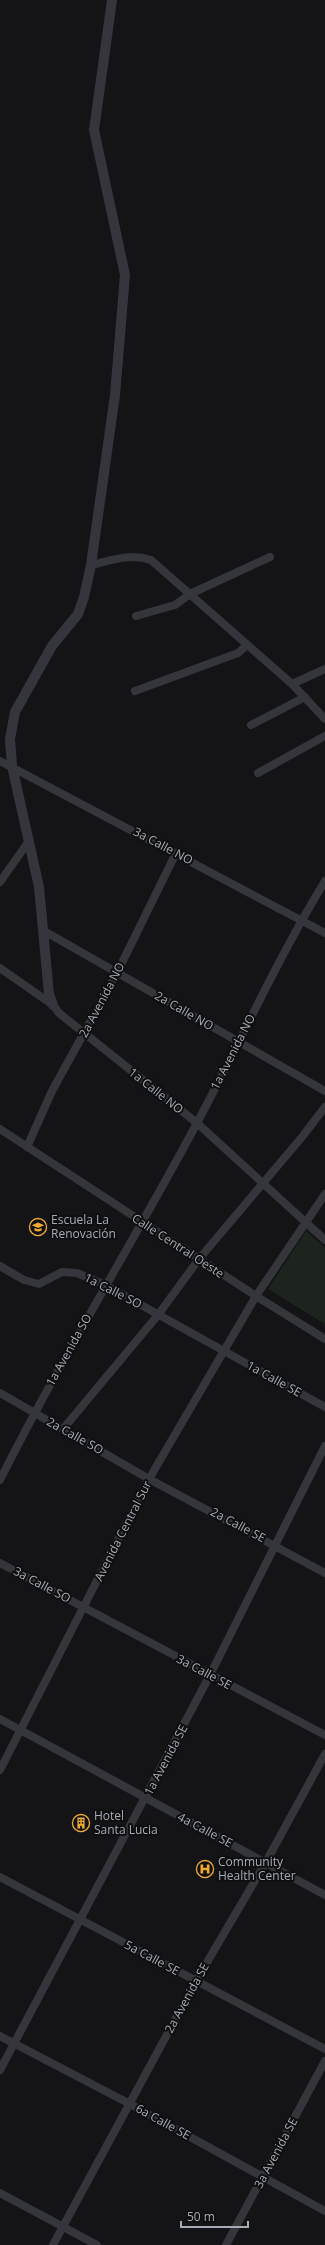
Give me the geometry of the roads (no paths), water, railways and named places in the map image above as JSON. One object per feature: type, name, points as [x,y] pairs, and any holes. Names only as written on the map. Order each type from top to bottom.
[{"type":"street","points":[[53,1005],[49,994],[39,887],[12,766],[10,739],[15,712],[52,646],[78,614],[84,597],[91,565],[114,395],[125,275],[94,130],[112,0]]},
{"type":"street","points":[[91,565],[129,556],[139,556],[151,560],[292,684],[325,719]]},
{"type":"street","points":[[136,616],[175,605],[190,594],[270,557]]},
{"type":"street","points":[[135,691],[238,653],[247,645]]},
{"type":"street","points":[[292,684],[325,669]]},
{"type":"street","points":[[251,725],[305,697]]},
{"type":"street","points":[[258,773],[325,736]]},
{"type":"street","name":"3a Calle NO","points":[[0,761],[176,852],[325,933]]},
{"type":"street","points":[[0,882],[29,841]]},
{"type":"street","name":"2a Avenida NO","points":[[27,1146],[52,1091],[117,973],[176,852]]},
{"type":"street","name":"1a Avenida NO","points":[[142,1222],[197,1123],[301,920],[325,881]]},
{"type":"street","name":"2a Calle NO","points":[[44,931],[325,1091]]},
{"type":"street","name":"1a Calle NO","points":[[0,968],[53,1005],[59,1013],[84,1034],[197,1123],[325,1240]]},
{"type":"street","points":[[63,1429],[158,1315],[199,1259],[302,1137],[325,1107]]},
{"type":"street","name":"Calle Central Oeste","points":[[0,1129],[256,1296],[325,1339]]},
{"type":"street","name":"Avenida Central Sur","points":[[0,1770],[22,1731],[149,1478],[256,1296],[325,1194]]},
{"type":"street","name":"1a Avenida SO","points":[[0,1480],[33,1413],[142,1222]]},
{"type":"street","name":"1a Calle SO","points":[[0,1266],[24,1280],[39,1284],[62,1272],[77,1273],[105,1285],[223,1351]]},
{"type":"street","name":"1a Calle SE","points":[[223,1351],[325,1407]]},
{"type":"street","name":"2a Calle SO","points":[[0,1394],[149,1478]]},
{"type":"street","name":"1a Avenida SE","points":[[0,2070],[210,1675],[277,1545],[325,1446]]},
{"type":"street","name":"2a Calle SE","points":[[149,1478],[277,1545],[325,1573]]},
{"type":"street","name":"3a Calle SO","points":[[0,1563],[84,1607]]},
{"type":"street","name":"3a Calle SE","points":[[84,1607],[325,1735]]},
{"type":"street","name":"4a Calle SE","points":[[0,1719],[325,1894]]},
{"type":"street","name":"2a Avenida SE","points":[[53,2245],[196,1981],[266,1862],[325,1754]]},
{"type":"street","name":"5a Calle SE","points":[[0,1877],[325,2049]]},
{"type":"street","name":"6a Calle SE","points":[[0,2036],[130,2104],[325,2211]]},
{"type":"street","name":"3a Avenida SE","points":[[226,2245],[325,2061]]},
{"type":"street","points":[[0,2193],[97,2245]]},
{"type":"place","name":"Escuela La Renovación","points":[[38,1227]]},
{"type":"place","name":"Hotel Santa Lucia","points":[[81,1823]]},
{"type":"place","name":"Community Health Center","points":[[205,1869]]}]
